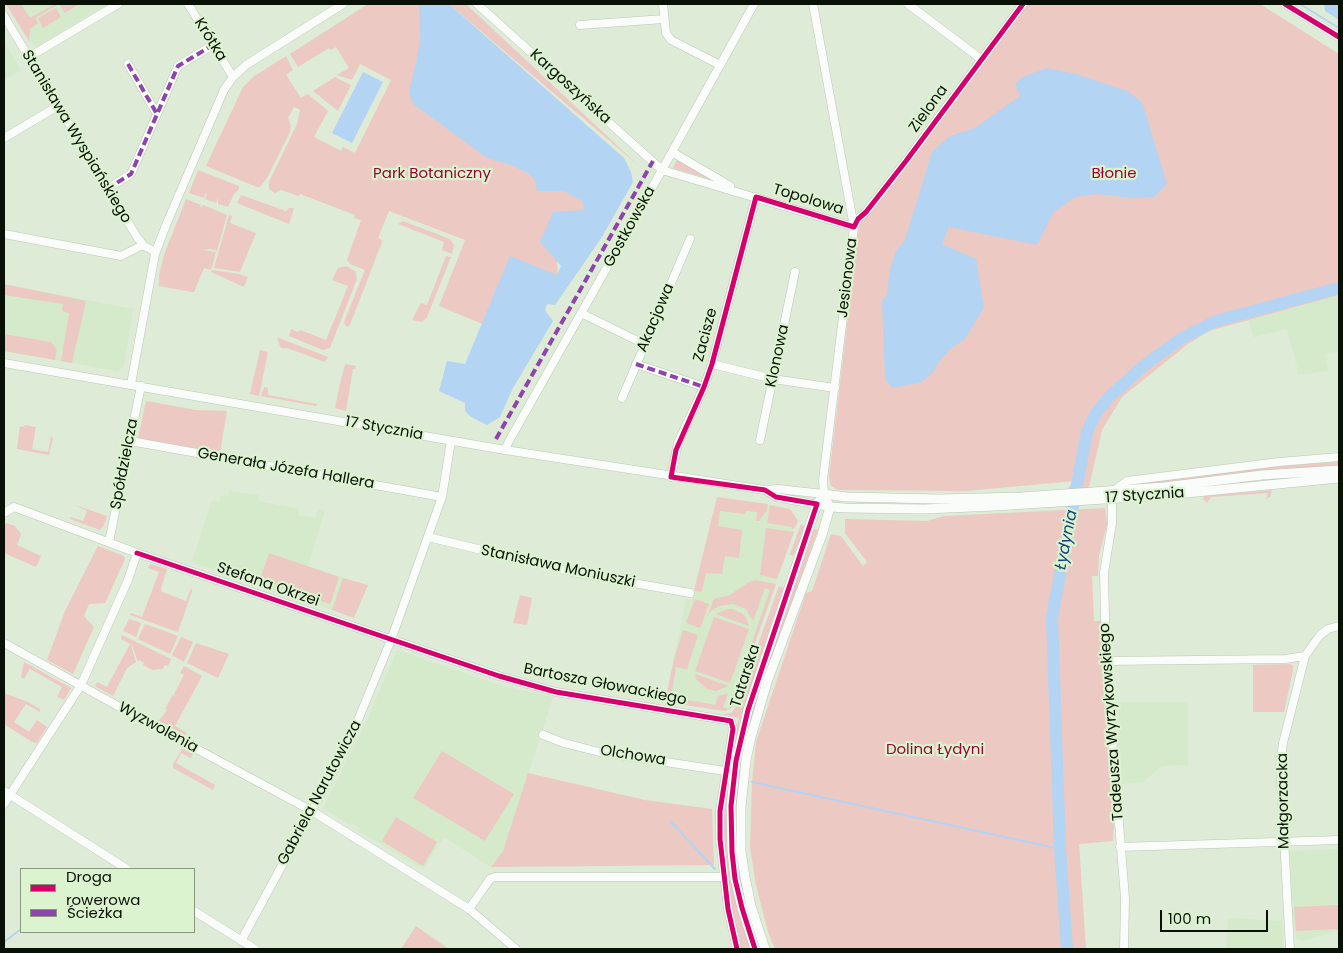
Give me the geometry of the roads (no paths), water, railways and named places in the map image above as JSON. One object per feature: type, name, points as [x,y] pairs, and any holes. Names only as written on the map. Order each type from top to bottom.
[{"type":"main road","name":"17 Stycznia","points":[[830,507],[924,509],[1094,496],[1262,474],[1339,470]]},
{"type":"main road","name":"17 Stycznia","points":[[1113,494],[1175,495],[1339,478]]},
{"type":"main road","name":"17 Stycznia","points":[[824,494],[846,497],[951,499],[1058,498]]},
{"type":"main road","name":"Tatarska","points":[[754,949],[735,879],[732,852],[731,806],[736,761],[748,710],[817,504],[824,494]]},
{"type":"main road","name":"Tatarska","points":[[765,949],[751,906],[741,851],[741,807],[746,760],[750,737],[767,682],[822,535],[830,507]]},
{"type":"street","points":[[29,57],[118,4]]},
{"type":"street","name":"Krótka","points":[[188,4],[233,77]]},
{"type":"street","points":[[131,384],[150,273],[156,252],[224,90],[233,77],[258,57],[342,4]]},
{"type":"street","name":"Kargoszyńska","points":[[478,4],[662,170]]},
{"type":"street","points":[[663,4],[666,33],[671,40],[720,65]]},
{"type":"street","name":"Gostkowska","points":[[505,450],[754,4]]},
{"type":"street","name":"Jesionowa","points":[[813,4],[854,227],[823,480],[824,494]]},
{"type":"street","points":[[908,4],[981,59]]},
{"type":"street","name":"Zielona","points":[[854,227],[858,219],[866,212],[906,161],[1023,4]]},
{"type":"street","points":[[1285,4],[1339,37]]},
{"type":"street","name":"Stanisława Wyspiańskiego","points":[[4,16],[137,237],[144,245],[156,252]]},
{"type":"street","points":[[580,25],[664,19]]},
{"type":"street","points":[[108,189],[131,174],[178,66],[213,45]]},
{"type":"street","points":[[128,64],[157,114]]},
{"type":"street","points":[[4,138],[58,106]]},
{"type":"street","name":"Topolowa","points":[[672,152],[743,193]]},
{"type":"street","name":"Topolowa","points":[[662,170],[854,227]]},
{"type":"street","name":"Zacisze","points":[[671,477],[678,443],[704,387],[712,364],[756,197]]},
{"type":"street","points":[[4,234],[121,256],[144,245]]},
{"type":"street","name":"Akacjowa","points":[[622,398],[690,239]]},
{"type":"street","name":"Klonowa","points":[[760,440],[796,272]]},
{"type":"street","points":[[581,314],[644,344]]},
{"type":"street","name":"17 Stycznia","points":[[4,363],[451,441],[671,477],[764,490],[778,489],[824,494]]},
{"type":"street","points":[[636,364],[704,387]]},
{"type":"street","points":[[712,364],[773,379],[835,388]]},
{"type":"street","name":"Spółdzielcza","points":[[110,542],[141,386]]},
{"type":"street","name":"Generała Józefa Hallera","points":[[130,441],[442,497]]},
{"type":"street","name":"Gabriela Narutowicza","points":[[241,941],[349,742],[391,640],[442,497],[451,441]]},
{"type":"street","name":"17 Stycznia","points":[[1113,494],[1127,481],[1279,462],[1339,457]]},
{"type":"street","name":"17 Stycznia","points":[[764,490],[776,497],[830,507]]},
{"type":"street","points":[[824,494],[830,507]]},
{"type":"street","name":"Tadeusza Wyrzykowskiego","points":[[1113,494],[1112,523],[1104,573],[1106,661],[1125,898],[1124,948]]},
{"type":"street","points":[[4,513],[14,507],[110,542]]},
{"type":"street","name":"Stanisława Moniuszki","points":[[428,537],[576,573],[690,593]]},
{"type":"street","name":"Stefana Okrzei","points":[[110,542],[391,640]]},
{"type":"street","points":[[4,804],[7,794],[80,685],[128,580],[137,553]]},
{"type":"street","points":[[1106,661],[1285,659],[1305,656],[1320,635],[1328,629],[1339,626]]},
{"type":"street","name":"Bartosza Głowackiego","points":[[391,640],[491,674],[556,692],[731,721]]},
{"type":"street","name":"Wyzwolenia","points":[[4,643],[312,811],[469,909],[516,949]]},
{"type":"street","name":"Małgorzacka","points":[[1290,949],[1280,765],[1283,743],[1305,656]]},
{"type":"street","name":"Tatarska","points":[[731,721],[733,729],[720,811],[720,839],[728,909],[737,949]]},
{"type":"street","name":"Olchowa","points":[[543,735],[564,743],[599,752],[725,771]]},
{"type":"street","points":[[7,794],[125,868]]},
{"type":"street","points":[[1120,847],[1339,840]]},
{"type":"street","points":[[469,909],[490,879],[495,877],[724,877]]},
{"type":"street","points":[[195,912],[256,949]]},
{"type":"water","points":[[419,4],[449,4],[624,158],[631,172],[633,182],[602,237],[555,305],[547,304],[545,310],[553,321],[513,388],[500,417],[487,425],[471,417],[465,411],[465,403],[439,391],[447,361],[465,364],[510,256],[557,275],[561,266],[540,242],[553,212],[585,210],[582,201],[564,191],[537,191],[535,180],[528,173],[511,165],[487,158],[412,103],[409,91],[420,39]]},
{"type":"water","points":[[1324,4],[1339,4],[1339,20],[1325,11]]},
{"type":"water","points":[[1047,68],[1076,74],[1127,91],[1142,102],[1167,184],[1154,197],[1133,198],[1097,194],[1075,197],[1053,213],[1037,245],[949,227],[942,244],[976,259],[984,308],[964,340],[950,349],[934,371],[922,382],[893,388],[885,380],[882,301],[887,295],[890,269],[896,251],[905,240],[932,152],[950,136],[975,128],[1020,96],[1015,83],[1025,76]]},
{"type":"water","points":[[363,72],[383,82],[352,143],[332,133]]},
{"type":"waterway","points":[[1300,4],[1339,28]]},
{"type":"waterway","name":"Łydynia","points":[[1067,949],[1060,849],[1052,617],[1087,432],[1096,413],[1109,397],[1146,364],[1182,338],[1216,321],[1339,288]]},
{"type":"waterway","points":[[752,782],[1060,849]]},
{"type":"waterway","points":[[671,822],[715,869]]},
{"type":"waterway","points":[[4,942],[20,930]]},
{"type":"park label","name":"Park Botaniczny","points":[[432,174]]},
{"type":"park label","name":"Błonie","points":[[1114,174]]},
{"type":"park label","name":"Dolina Łydyni","points":[[935,750]]}]
